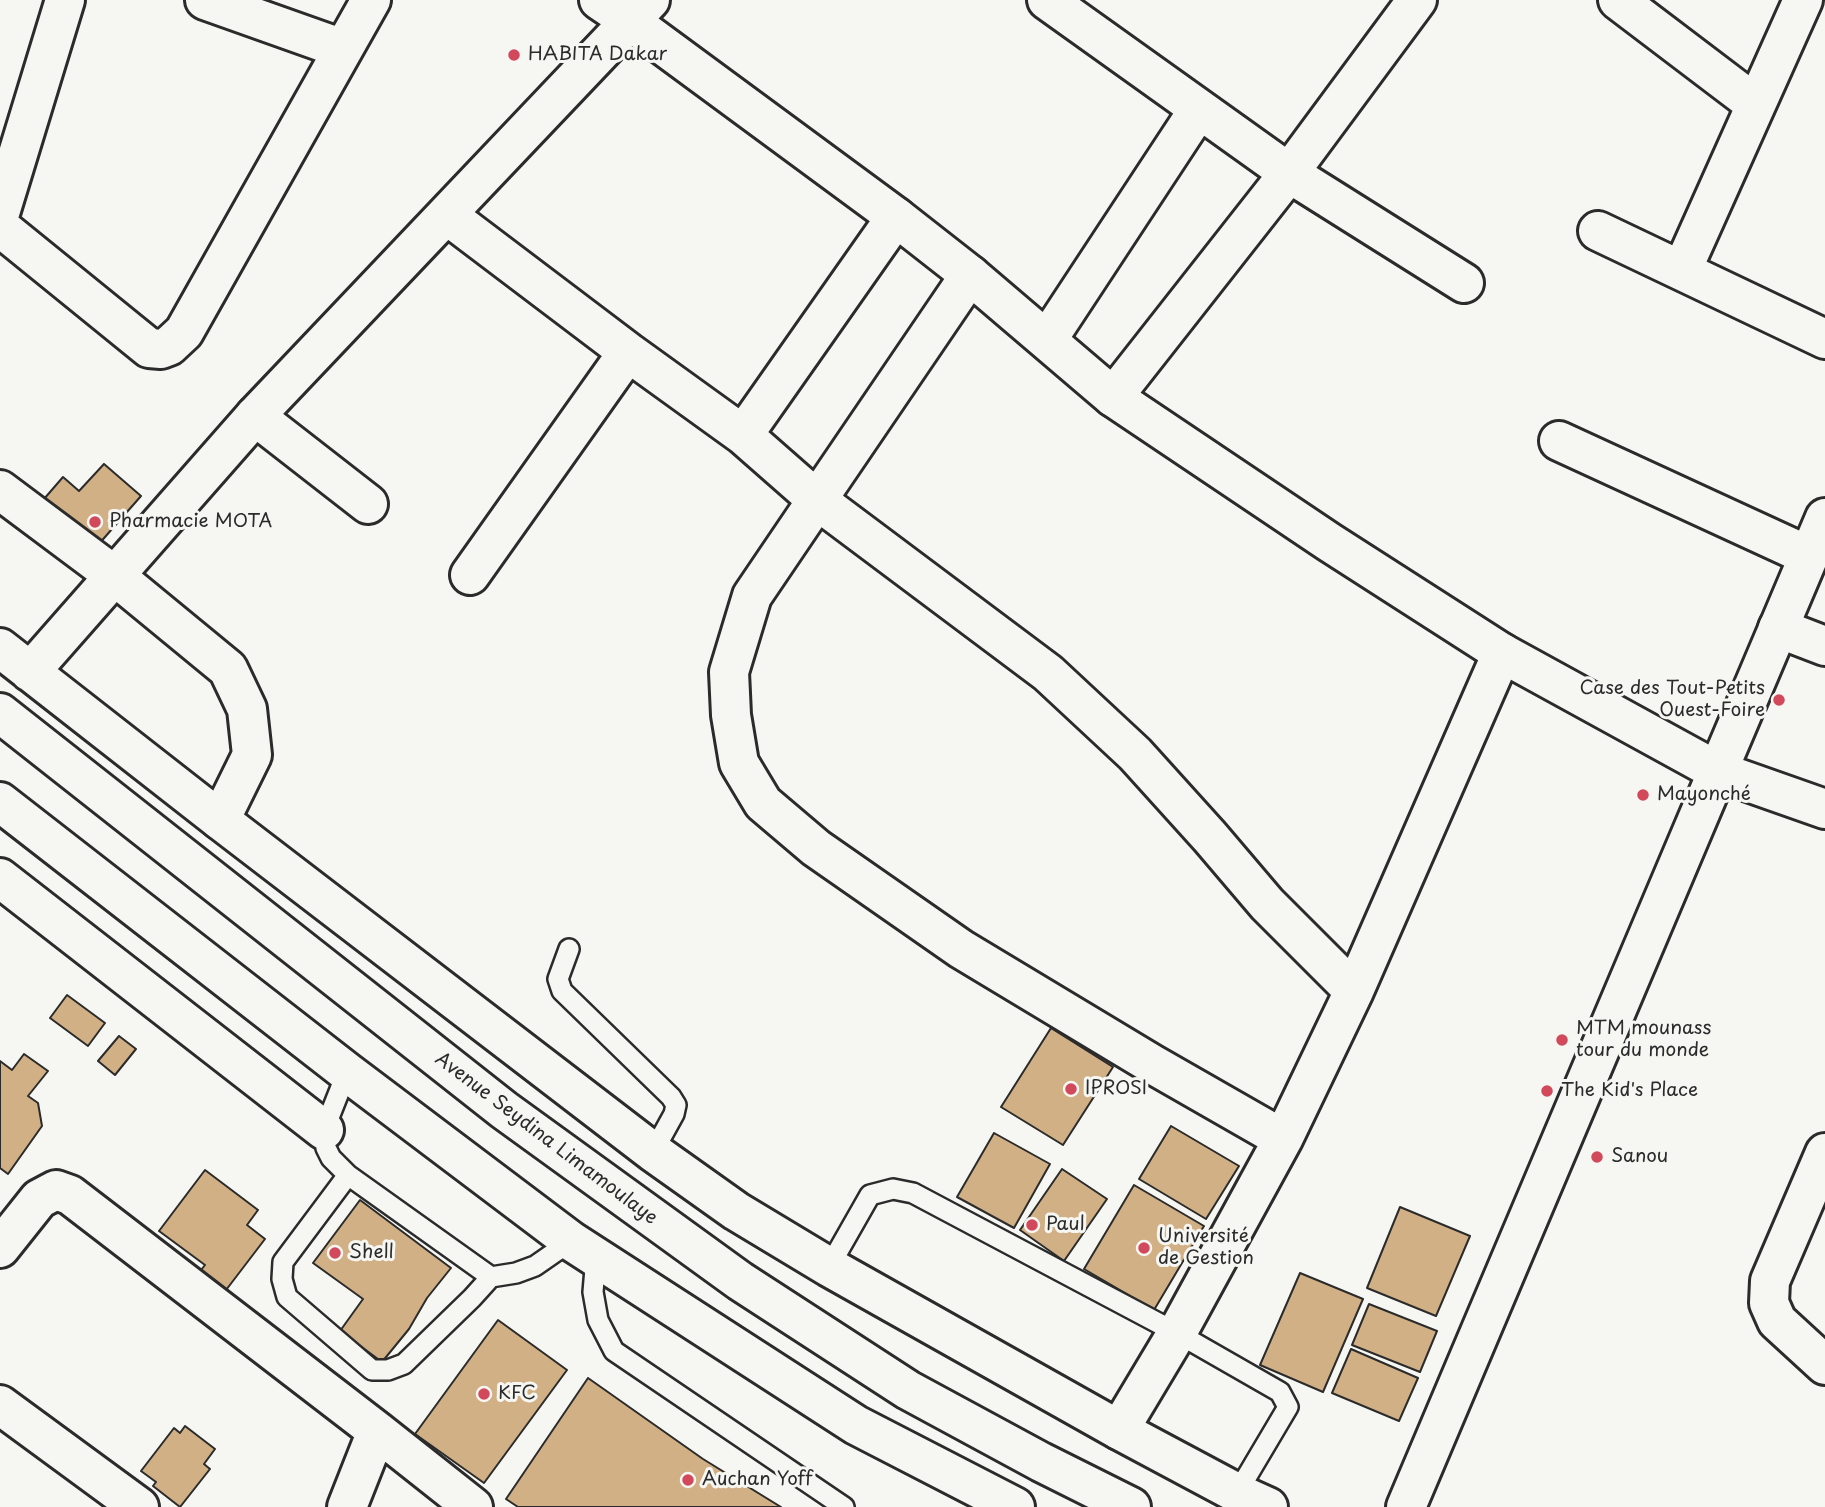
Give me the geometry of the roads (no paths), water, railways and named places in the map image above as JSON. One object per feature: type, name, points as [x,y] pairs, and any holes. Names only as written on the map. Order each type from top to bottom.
[{"type":"main road","points":[[0,213],[65,0]]},
{"type":"main road","points":[[205,0],[343,49]]},
{"type":"main road","points":[[0,227],[149,348],[161,349],[169,346],[184,332],[370,0]]},
{"type":"main road","points":[[1047,0],[1289,173],[1464,283]]},
{"type":"main road","points":[[1113,397],[1289,173],[1417,0]]},
{"type":"main road","points":[[1618,0],[1755,104]]},
{"type":"main road","points":[[1682,270],[1803,0]]},
{"type":"main road","points":[[30,672],[256,416],[447,215],[627,7],[970,275],[1113,397],[1502,653],[1717,771],[1825,809]]},
{"type":"main road","points":[[1047,340],[1199,109]]},
{"type":"main road","points":[[447,215],[743,435],[817,500],[1048,673],[1135,754],[1267,904],[1354,991]]},
{"type":"main road","points":[[743,435],[896,217]]},
{"type":"main road","points":[[1598,231],[1825,339]]},
{"type":"main road","points":[[970,275],[752,596],[729,672],[731,715],[739,763],[763,803],[816,848],[961,949],[1283,1139]]},
{"type":"main road","points":[[470,575],[628,352]]},
{"type":"main road","points":[[256,416],[368,504]]},
{"type":"main road","points":[[1559,441],[1809,555]]},
{"type":"main road","points":[[0,490],[115,576],[228,669],[247,709],[252,755],[220,820]]},
{"type":"main road","points":[[1406,1507],[1825,519]]},
{"type":"main road","points":[[1778,628],[1825,646]]},
{"type":"main road","points":[[0,648],[653,1152],[736,1211],[1119,1430],[1252,1500]]},
{"type":"main road","points":[[1119,1430],[1177,1333],[1283,1139],[1354,991],[1502,653]]},
{"type":"main road","name":"Avenue Seydina Limamoulaye","points":[[0,713],[504,1110],[740,1281],[908,1390],[1131,1507]]},
{"type":"main road","points":[[0,802],[347,1072],[583,1249],[856,1424],[1015,1507]]},
{"type":"main road","points":[[0,878],[324,1130]]},
{"type":"main road","points":[[1825,1153],[1770,1280],[1769,1303],[1777,1321],[1825,1365]]},
{"type":"main road","points":[[0,1248],[39,1199],[56,1190],[69,1195],[473,1507]]},
{"type":"main road","points":[[0,1405],[137,1506]]},
{"type":"main road","points":[[347,1507],[377,1431]]},
{"type":"lane","points":[[569,948],[558,979],[562,990],[676,1105],[674,1114],[653,1152]]},
{"type":"lane","points":[[347,1072],[324,1130],[326,1148],[331,1158],[348,1175],[491,1277]]},
{"type":"lane","points":[[348,1175],[283,1262],[282,1279],[287,1297],[372,1370],[388,1370],[404,1364],[491,1277],[516,1273],[583,1249],[598,1320],[614,1351],[844,1507]]},
{"type":"lane","points":[[829,1266],[870,1195],[893,1189],[913,1193],[1177,1333],[1279,1392],[1288,1407],[1252,1500]]},
{"type":"place","name":"HABITA Dakar","points":[[514,55]]},
{"type":"place","name":"Pharmacie MOTA","points":[[95,522]]},
{"type":"place","name":"Case des Tout-Petits Ouest-Foire","points":[[1779,700]]},
{"type":"place","name":"Mayonché","points":[[1643,795]]},
{"type":"place","name":"MTM mounass tour du monde","points":[[1562,1040]]},
{"type":"place","name":"IPROSI","points":[[1071,1089]]},
{"type":"place","name":"The Kid's Place","points":[[1547,1091]]},
{"type":"place","name":"Sanou","points":[[1597,1157]]},
{"type":"place","name":"Paul","points":[[1032,1225]]},
{"type":"place","name":"Université de Gestion","points":[[1144,1248]]},
{"type":"place","name":"Shell","points":[[335,1253]]},
{"type":"place","name":"KFC","points":[[484,1394]]},
{"type":"place","name":"Auchan Yoff","points":[[688,1480]]}]
